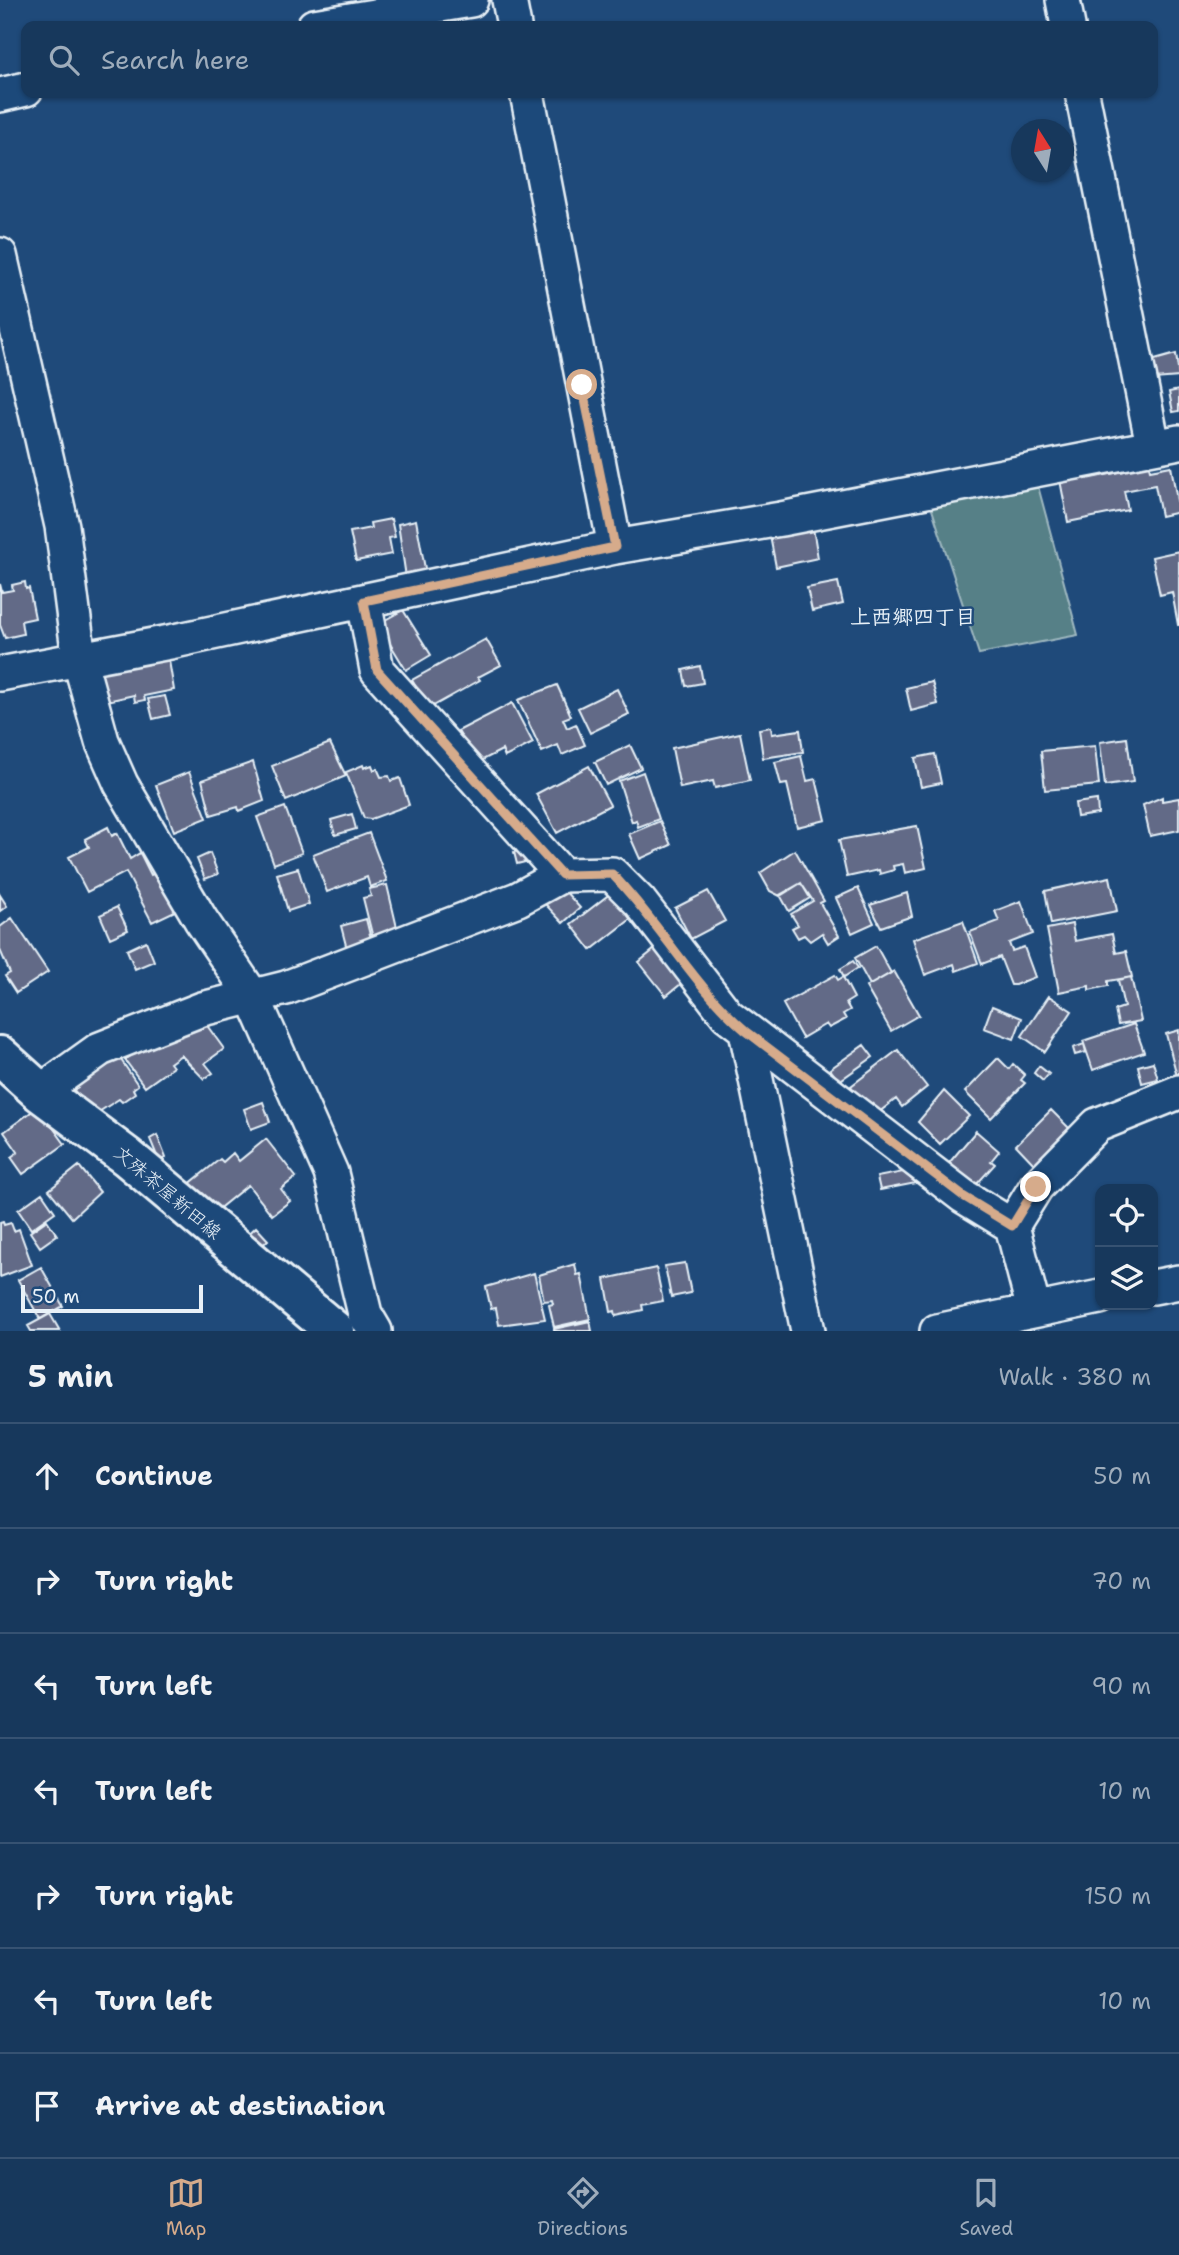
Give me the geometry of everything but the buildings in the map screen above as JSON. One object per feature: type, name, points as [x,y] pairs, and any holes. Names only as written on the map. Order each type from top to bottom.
[{"type":"main road","name":"文殊茶屋新田線","points":[[0,1056],[40,1093],[127,1157],[335,1331]]},
{"type":"street","points":[[344,21],[471,0]]},
{"type":"street","points":[[509,0],[513,21]]},
{"type":"street","points":[[1063,0],[1067,21]]},
{"type":"street","points":[[0,95],[21,90]]},
{"type":"street","points":[[528,98],[615,547]]},
{"type":"street","points":[[0,674],[364,601],[615,547],[782,519],[1166,443],[1083,98]]},
{"type":"street","points":[[0,255],[62,526],[79,658],[102,741],[121,784],[201,919],[253,997],[331,1173],[365,1314],[375,1331]]},
{"type":"street","points":[[364,601],[377,670],[562,875]]},
{"type":"street","points":[[40,1093],[100,1049],[202,1009],[286,988],[518,899],[562,875],[612,874],[640,902],[727,1015],[963,1196],[1012,1226],[1034,1310]]},
{"type":"street","points":[[746,1031],[808,1331]]},
{"type":"street","points":[[1012,1226],[1036,1187],[1097,1125],[1179,1092]]},
{"type":"street","points":[[1158,1286],[1179,1282]]},
{"type":"street","points":[[937,1331],[1095,1298]]},
{"type":"green space","points":[[1035,475],[1078,635],[979,654],[927,494]]},
{"type":"district","name":"上西郷四丁目","points":[[913,617]]},
{"type":"route","points":[[582,385],[615,547],[364,601],[377,670],[562,875],[612,874],[640,902],[727,1015],[746,1031],[963,1196],[1012,1226],[1036,1187]]}]
